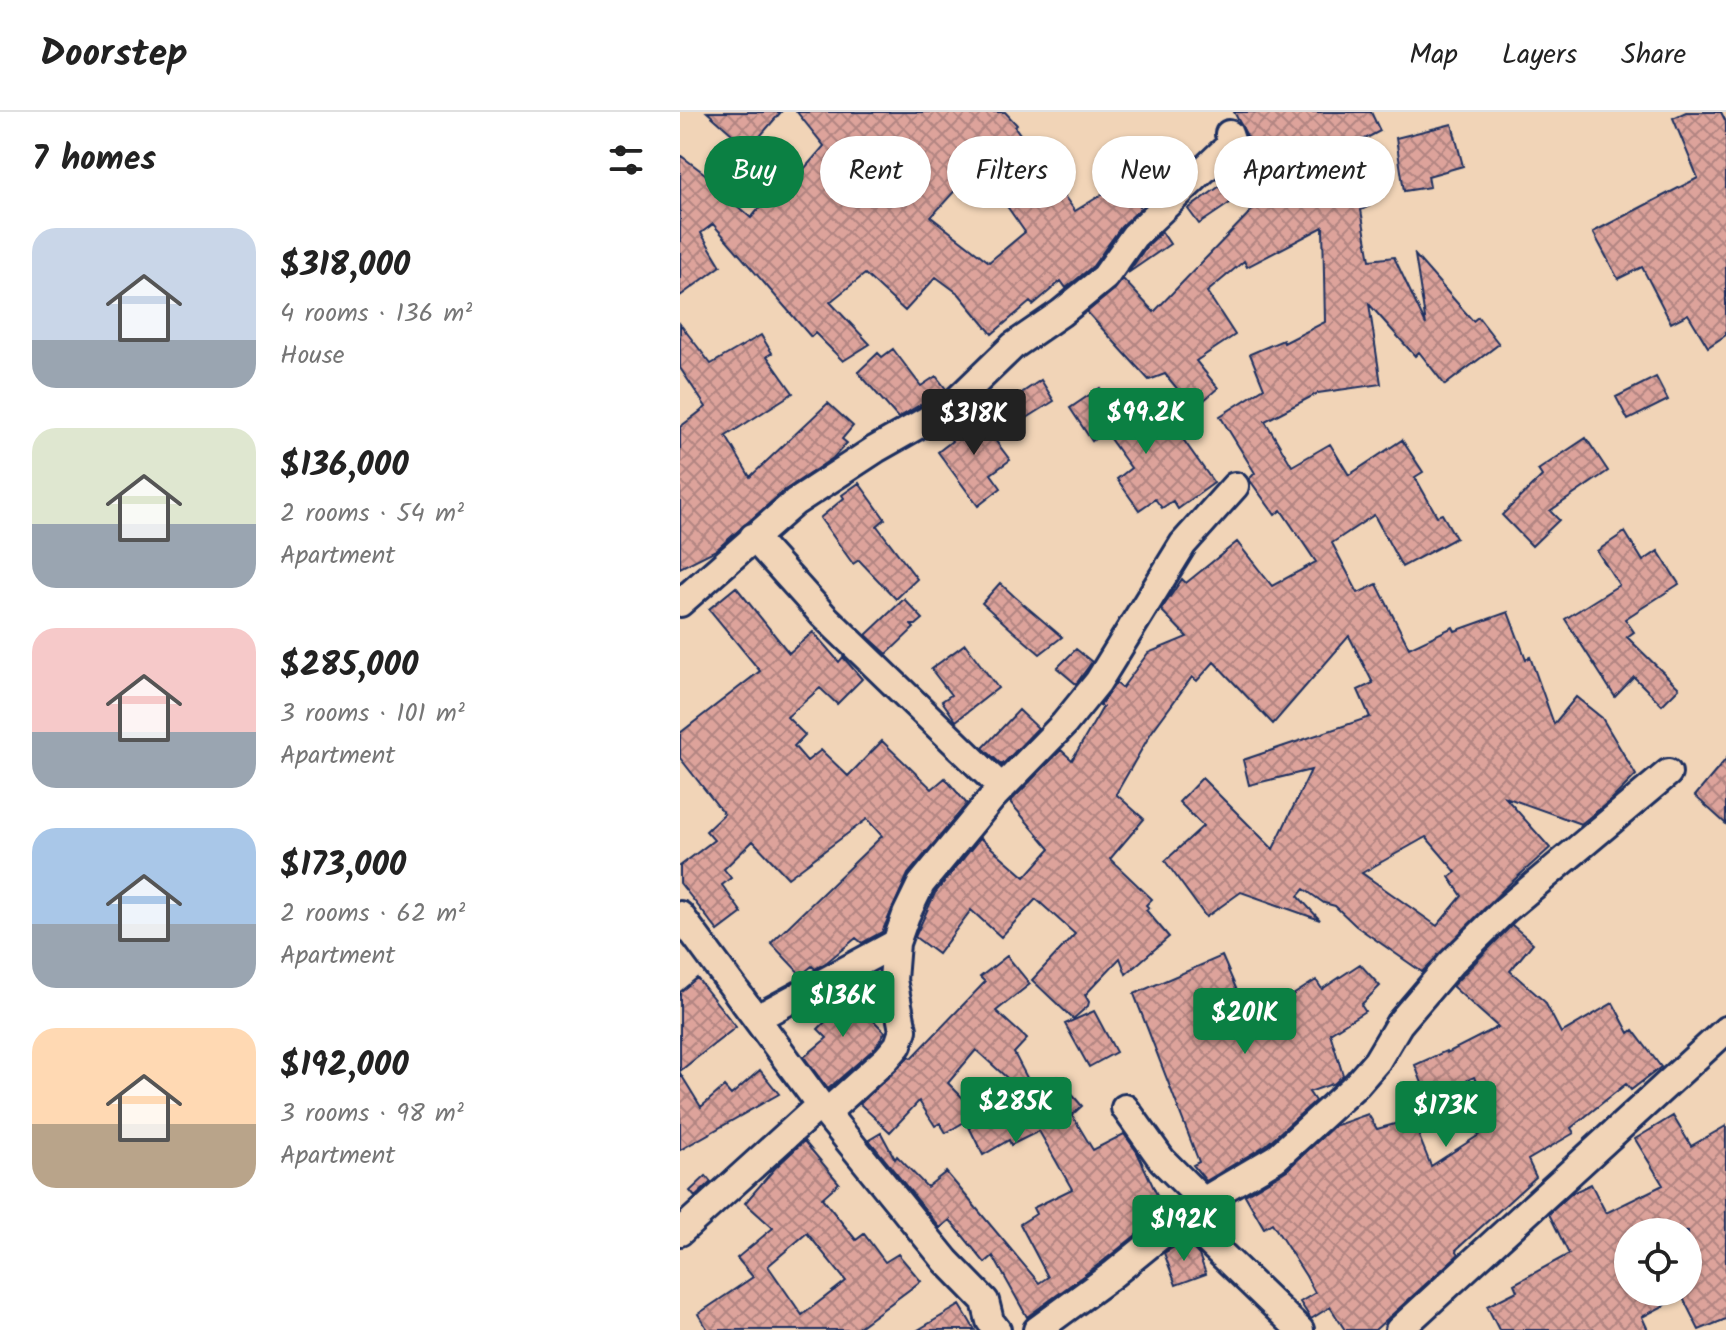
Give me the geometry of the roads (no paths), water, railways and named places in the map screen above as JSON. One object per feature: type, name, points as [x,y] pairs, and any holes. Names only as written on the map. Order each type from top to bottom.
[{"type":"street","points":[[682,597],[795,502],[876,449],[950,407],[1013,346],[1061,313],[1105,277],[1134,236],[1232,143],[1229,134]]},
{"type":"street","points":[[680,1232],[823,1109],[877,1068],[898,1045],[903,1030],[893,980],[896,943],[921,884],[1098,682],[1183,544],[1235,486]]},
{"type":"street","points":[[753,537],[823,615],[1002,788]]},
{"type":"street","points":[[1037,1330],[1194,1209],[1276,1158],[1357,1084],[1377,1061],[1399,1024],[1451,963],[1494,920],[1668,773]]},
{"type":"street","points":[[680,915],[823,1109],[946,1261],[985,1301],[990,1321],[997,1330]]},
{"type":"street","points":[[757,1018],[896,943]]},
{"type":"street","points":[[1399,1330],[1726,1030]]},
{"type":"street","points":[[1125,1108],[1194,1209],[1300,1330]]}]
